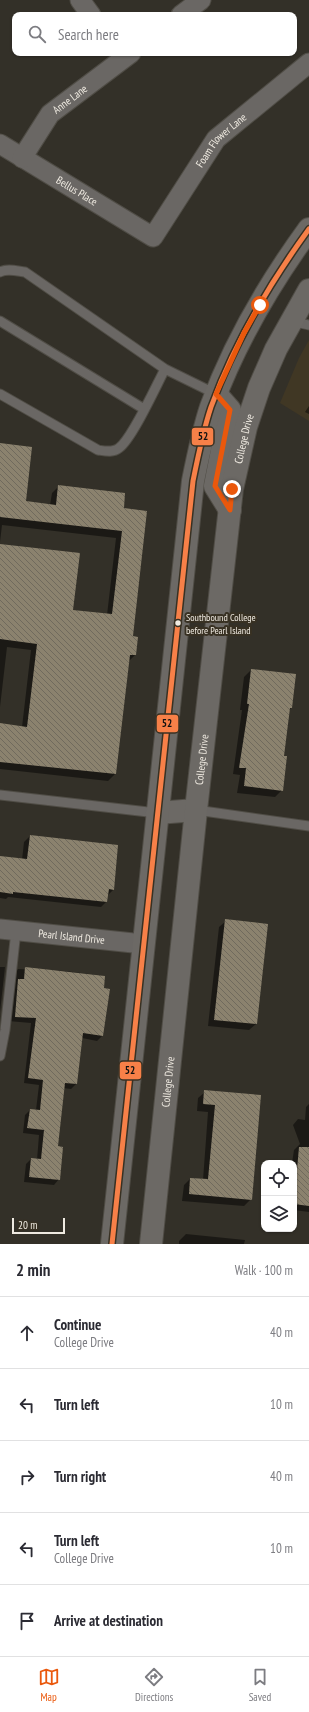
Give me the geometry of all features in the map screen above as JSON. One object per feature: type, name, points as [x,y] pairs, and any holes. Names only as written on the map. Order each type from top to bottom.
[{"type":"main road","points":[[112,1244],[193,481],[201,442],[216,394],[244,333],[289,258],[309,229]]},
{"type":"main road","name":"College Drive","points":[[151,1244],[196,810],[232,489],[246,427],[259,388],[273,355],[300,323],[309,290]]},
{"type":"main road","points":[[260,305],[300,323]]},
{"type":"main road","points":[[216,394],[230,410],[215,486],[230,510]]},
{"type":"main road","points":[[157,813],[196,810]]},
{"type":"street","points":[[80,0],[89,12]]},
{"type":"street","points":[[185,12],[201,0]]},
{"type":"street","name":"Anne Lane","points":[[22,158],[50,114],[124,56]]},
{"type":"street","name":"Foam Flower Lane","points":[[153,236],[216,139],[309,63]]},
{"type":"street","name":"Bellus Place","points":[[0,144],[153,236]]},
{"type":"street","name":"Pearl Island Drive","points":[[8,930],[143,944]]},
{"type":"lane","points":[[1,269],[24,272],[165,369],[216,394]]},
{"type":"lane","points":[[0,320],[144,409]]},
{"type":"lane","points":[[0,394],[98,450],[110,452],[119,448],[128,438],[165,369]]},
{"type":"lane","points":[[0,795],[157,813]]},
{"type":"lane","points":[[196,810],[309,826]]},
{"type":"lane","points":[[0,1056],[5,1030],[8,930]]},
{"type":"shaded area","points":[[309,340],[309,421],[280,403],[299,358]]},
{"type":"building","points":[[0,443],[32,447],[26,501],[56,505],[58,485],[125,493],[124,508],[147,511],[133,636],[138,637],[136,655],[130,655],[116,774],[0,762],[0,723],[27,727],[37,644],[0,639],[0,544],[80,553],[73,610],[112,614],[122,531],[0,517]]},
{"type":"building","points":[[251,669],[296,674],[284,756],[287,756],[283,791],[244,786],[246,768],[239,768],[249,704],[247,704]]},
{"type":"building","points":[[30,835],[118,845],[114,890],[109,889],[107,902],[13,892],[13,894],[0,892],[0,856],[27,859]]},
{"type":"building","points":[[225,919],[268,924],[257,1024],[214,1020]]},
{"type":"building","points":[[25,967],[105,976],[104,988],[110,989],[103,1036],[83,1033],[77,1084],[65,1083],[58,1146],[63,1147],[60,1180],[29,1177],[31,1158],[41,1159],[44,1130],[27,1128],[30,1109],[40,1110],[43,1080],[28,1078],[36,1018],[15,1017],[18,979],[24,979]]},
{"type":"building","points":[[204,1090],[261,1095],[252,1200],[189,1194],[190,1178],[208,1179],[215,1105],[203,1104]]},
{"type":"building","points":[[299,1147],[309,1147],[309,1206],[297,1204],[297,1170]]},
{"type":"transit line","name":"52","points":[[112,1244],[193,481],[208,416],[230,360],[266,293],[309,229]]},
{"type":"place","name":"Southbound College before Pearl Island","points":[[178,623]]},
{"type":"route","points":[[232,489],[230,510],[215,486],[230,410],[216,394],[244,333],[260,305]]}]
